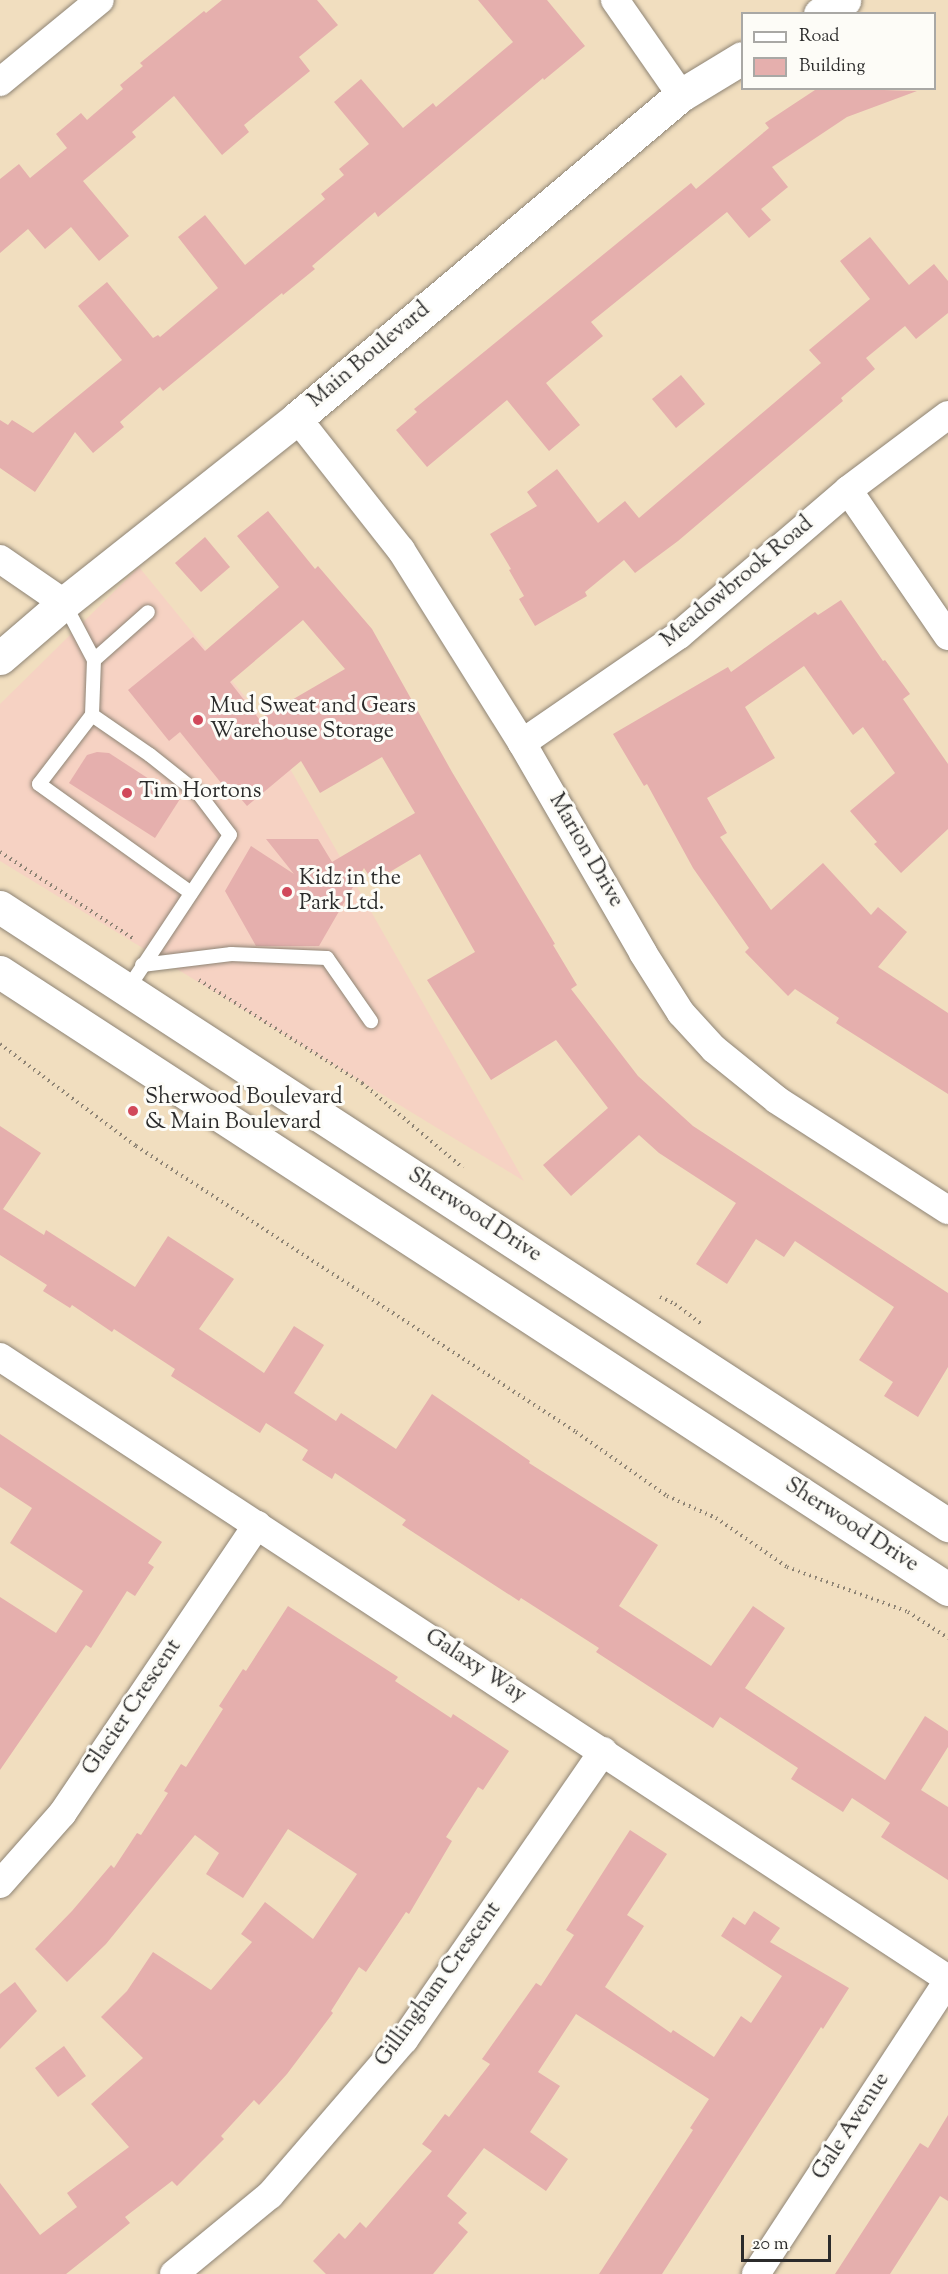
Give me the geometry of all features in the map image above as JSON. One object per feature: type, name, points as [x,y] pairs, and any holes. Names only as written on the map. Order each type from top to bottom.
[{"type":"main road","points":[[823,12],[844,0]]},
{"type":"main road","name":"Main Boulevard","points":[[0,658],[64,603],[297,418],[681,95],[741,59]]},
{"type":"main road","name":"Sherwood Drive","points":[[2,907],[135,977],[948,1525]]},
{"type":"main road","name":"Sherwood Drive","points":[[4,976],[948,1589]]},
{"type":"street","points":[[0,82],[100,0]]},
{"type":"street","points":[[615,0],[681,95]]},
{"type":"street","name":"Meadowbrook Road","points":[[522,743],[679,635],[848,490],[948,415]]},
{"type":"street","name":"Marion Drive","points":[[297,418],[401,550],[522,743],[643,953],[681,1013],[714,1049],[777,1100],[948,1210]]},
{"type":"street","points":[[848,490],[948,636]]},
{"type":"street","points":[[0,558],[64,603]]},
{"type":"street","name":"Galaxy Way","points":[[0,1357],[603,1751],[948,1980]]},
{"type":"street","name":"Glacier Crescent","points":[[0,1884],[62,1814],[256,1525]]},
{"type":"street","name":"Gillingham Crescent","points":[[174,2274],[270,2195],[404,2040],[603,1751]]},
{"type":"street","name":"Gale Avenue","points":[[756,2274],[948,1980]]},
{"type":"lane","points":[[64,603],[94,660],[92,715],[39,784],[191,893]]},
{"type":"lane","points":[[94,660],[148,612]]},
{"type":"lane","points":[[92,715],[150,755],[199,794],[230,836],[135,977]]},
{"type":"lane","points":[[135,977],[231,954],[327,958],[372,1021]]},
{"type":"path","points":[[0,852],[132,937]]},
{"type":"path","points":[[209,986],[362,1083],[466,1170]]},
{"type":"path","points":[[0,1044],[136,1146],[576,1432],[667,1496],[716,1518],[787,1568],[908,1612],[948,1638]]},
{"type":"path","points":[[657,1295],[675,1304],[710,1331]]},
{"type":"shaded area","points":[[139,567],[259,714],[524,1181],[0,861],[0,704]]},
{"type":"building","points":[[222,0],[317,0],[338,25],[299,57],[310,71],[244,125],[249,132],[222,155],[174,96],[132,132],[136,137],[83,181],[129,236],[99,261],[71,227],[45,249],[28,229],[0,253],[0,179],[19,164],[30,178],[67,148],[56,134],[81,113],[87,120],[123,89],[120,85],[143,66],[140,63],[204,11],[206,13]]},
{"type":"building","points":[[478,0],[547,0],[585,46],[544,80],[543,78],[378,217],[375,212],[312,266],[315,269],[283,295],[282,293],[163,391],[160,387],[120,422],[124,427],[93,453],[75,432],[35,492],[0,468],[0,420],[8,425],[12,420],[33,433],[122,360],[78,306],[107,282],[153,338],[158,335],[160,337],[218,288],[178,237],[205,215],[245,265],[325,199],[321,194],[344,175],[339,169],[369,144],[334,102],[361,79],[403,128],[433,103],[436,107],[513,42]]},
{"type":"building","points":[[815,90],[917,91],[847,117],[772,167],[788,187],[761,209],[771,220],[749,238],[727,212],[591,322],[603,336],[546,383],[580,425],[549,451],[507,400],[427,467],[396,430],[417,412],[414,409],[691,183],[696,189],[769,128],[765,123]]},
{"type":"building","points":[[870,237],[909,285],[934,264],[948,281],[948,313],[916,339],[905,326],[866,358],[875,369],[841,398],[843,401],[678,541],[635,573],[624,560],[585,592],[587,596],[535,626],[519,599],[524,596],[509,570],[511,569],[490,534],[537,506],[527,492],[557,469],[598,523],[625,501],[639,518],[821,363],[809,350],[870,299],[840,261]]},
{"type":"building","points":[[681,375],[705,404],[676,428],[652,399]]},
{"type":"building","points":[[268,511],[315,569],[318,566],[372,629],[452,772],[555,944],[553,945],[577,985],[571,989],[638,1076],[693,1126],[948,1293],[948,1367],[918,1417],[884,1396],[893,1382],[859,1360],[894,1307],[795,1241],[784,1257],[756,1239],[727,1284],[696,1264],[736,1203],[659,1153],[639,1135],[571,1196],[543,1165],[608,1108],[556,1040],[491,1080],[427,980],[475,952],[420,854],[373,882],[364,868],[319,946],[256,946],[225,891],[251,846],[294,874],[266,839],[318,839],[332,862],[415,813],[382,757],[320,793],[301,761],[247,806],[230,786],[226,789],[180,732],[169,741],[128,690],[193,637],[205,651],[279,587],[237,536]],"holes":[[[303,620],[345,669],[259,719],[230,682]]]},
{"type":"building","points":[[205,537],[230,567],[201,592],[175,563]]},
{"type":"building","points":[[841,600],[883,661],[885,660],[910,694],[903,699],[948,764],[948,829],[901,873],[874,844],[877,842],[850,811],[895,773],[863,727],[853,735],[804,666],[745,707],[775,758],[707,798],[727,833],[720,837],[771,910],[823,863],[871,915],[878,907],[907,932],[878,967],[948,1013],[948,1094],[836,1023],[839,1018],[795,989],[788,996],[745,952],[749,948],[693,868],[647,784],[644,786],[613,734],[728,667],[731,672],[815,612],[818,615]]},
{"type":"building","name":"Tim Hortons","points":[[97,752],[109,753],[180,799],[155,838],[69,783],[87,755]]},
{"type":"building","points":[[0,1126],[41,1153],[3,1209],[44,1235],[46,1230],[135,1287],[168,1236],[234,1279],[199,1329],[264,1373],[294,1326],[324,1345],[294,1393],[336,1421],[341,1413],[396,1449],[432,1394],[530,1461],[529,1463],[658,1545],[619,1606],[711,1666],[753,1606],[785,1628],[745,1688],[885,1780],[925,1716],[948,1731],[948,1747],[921,1790],[948,1807],[948,1880],[881,1837],[890,1823],[852,1798],[843,1812],[791,1779],[798,1768],[720,1717],[713,1728],[596,1652],[599,1648],[521,1598],[519,1601],[402,1525],[406,1520],[335,1473],[332,1479],[302,1460],[308,1450],[266,1423],[260,1433],[171,1376],[175,1369],[114,1329],[112,1332],[72,1305],[70,1308],[43,1291],[47,1285],[0,1255]]},
{"type":"building","points":[[0,1434],[162,1542],[148,1563],[154,1567],[135,1596],[127,1591],[91,1648],[86,1645],[0,1770],[0,1597],[56,1633],[83,1591],[10,1543],[32,1508],[0,1487]]},
{"type":"building","points":[[288,1606],[398,1677],[395,1681],[451,1718],[453,1714],[509,1751],[483,1790],[478,1787],[446,1837],[452,1841],[409,1914],[406,1912],[366,1972],[359,1967],[331,2011],[333,2013],[287,2074],[259,2105],[254,2100],[221,2136],[224,2139],[177,2186],[172,2181],[125,2217],[130,2223],[66,2274],[0,2274],[0,2183],[40,2235],[77,2207],[67,2193],[129,2147],[91,2104],[143,2058],[101,2017],[127,1991],[153,1952],[211,1990],[252,1942],[241,1934],[265,1902],[313,1939],[357,1874],[288,1829],[243,1898],[206,1874],[219,1853],[195,1835],[106,1944],[67,1982],[35,1949],[72,1911],[111,1865],[114,1868],[137,1833],[141,1835],[168,1793],[164,1791],[181,1764],[186,1767],[223,1709],[219,1706],[243,1669],[246,1671]]},
{"type":"building","points":[[630,1830],[667,1854],[627,1915],[644,1926],[605,1987],[671,2033],[673,2030],[714,2057],[741,2016],[751,2023],[782,1976],[721,1936],[733,1917],[745,1925],[754,1911],[780,1928],[770,1942],[849,1988],[823,2029],[821,2027],[662,2274],[599,2274],[693,2130],[690,2128],[709,2099],[576,2014],[538,2072],[560,2086],[530,2132],[568,2159],[546,2191],[484,2148],[447,2196],[467,2213],[458,2223],[468,2232],[433,2274],[326,2274],[313,2261],[339,2233],[345,2239],[360,2222],[366,2228],[432,2151],[422,2144],[445,2114],[449,2117],[490,2064],[482,2059],[536,1983],[541,1986],[574,1935],[566,1930]]},
{"type":"building","points":[[15,1982],[37,2011],[0,2049],[0,1994]]},
{"type":"building","points":[[64,2046],[86,2076],[58,2097],[35,2068]]},
{"type":"building","points":[[948,2115],[948,2201],[940,2196],[890,2274],[835,2274],[920,2143],[928,2148]]},
{"type":"place","name":"Mud Sweat and Gears Warehouse Storage","points":[[198,720]]},
{"type":"place","name":"Tim Hortons","points":[[127,793]]},
{"type":"place","name":"Kidz in the Park Ltd.","points":[[287,892]]},
{"type":"place","name":"Sherwood Boulevard & Main Boulevard","points":[[133,1111]]}]
